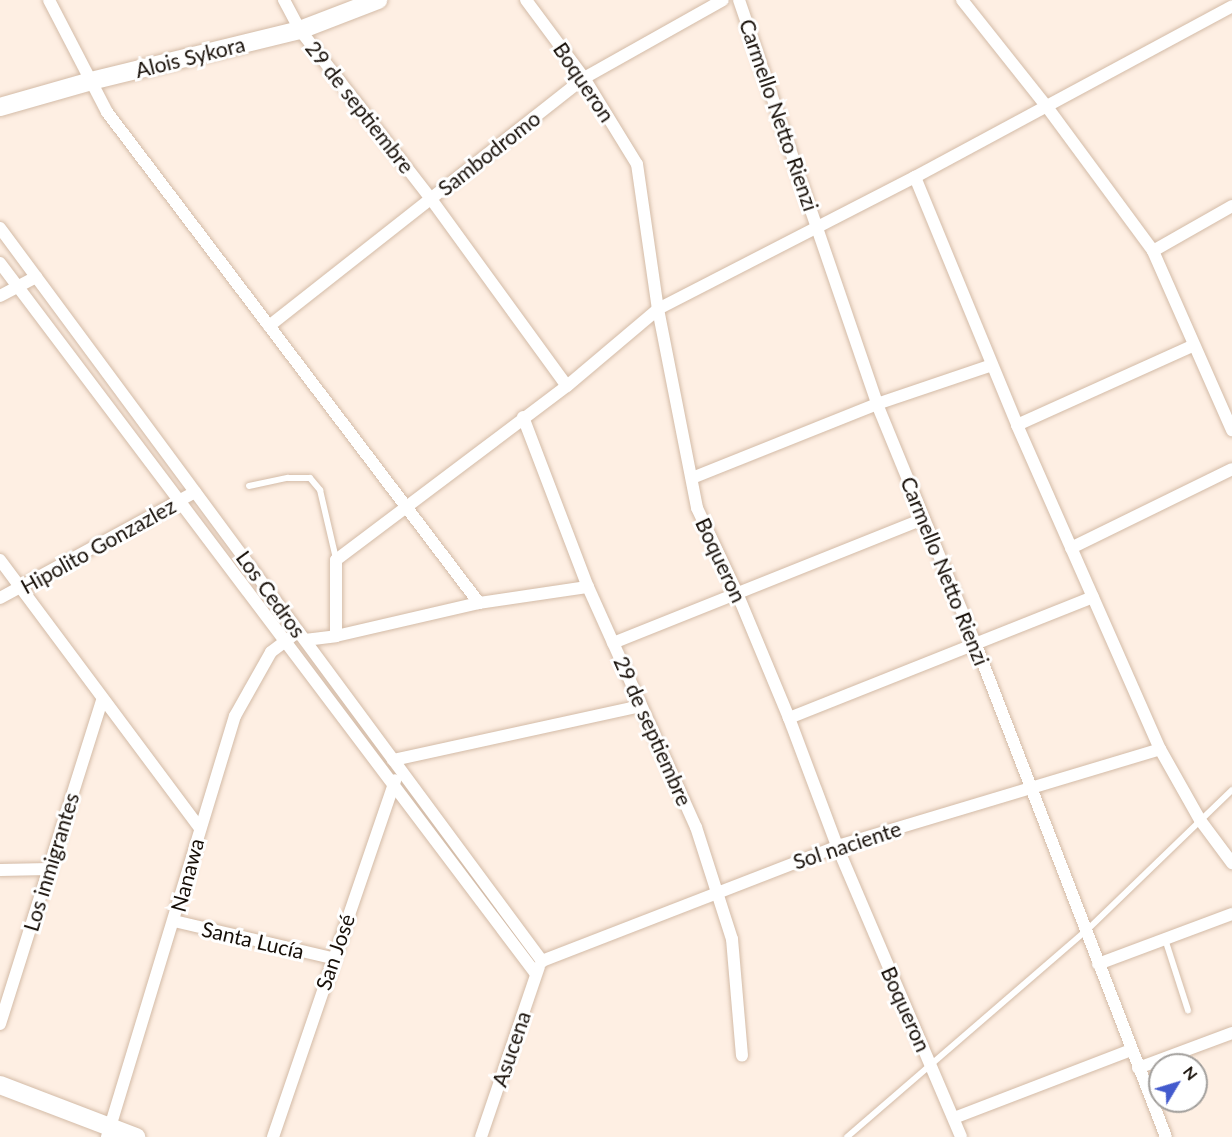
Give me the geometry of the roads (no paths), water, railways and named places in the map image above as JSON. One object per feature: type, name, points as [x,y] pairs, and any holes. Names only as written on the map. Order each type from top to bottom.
[{"type":"street","points":[[49,0],[107,112],[479,603]]},
{"type":"street","name":"29 de septiembre","points":[[284,0],[300,30],[431,199],[567,386]]},
{"type":"street","name":"Alois Sykora","points":[[0,107],[91,81],[300,30],[378,0]]},
{"type":"street","name":"Boqueron","points":[[526,0],[584,78],[637,164],[658,309],[697,508],[737,593],[789,718],[837,846],[961,1137]]},
{"type":"street","name":"Sambodromo","points":[[269,326],[584,78],[723,0]]},
{"type":"street","name":"Carmello Netto Rienzi","points":[[739,0],[877,404],[976,645],[1166,1137]]},
{"type":"street","points":[[962,0],[1047,107],[1152,251],[1232,430]]},
{"type":"street","points":[[336,636],[336,560],[567,386],[658,309],[915,177],[1232,6]]},
{"type":"street","points":[[915,177],[1017,425],[1160,749],[1200,820],[1232,863]]},
{"type":"street","points":[[1152,251],[1232,206]]},
{"type":"street","name":"Los Cedros","points":[[0,228],[542,961]]},
{"type":"street","points":[[0,263],[536,974]]},
{"type":"street","points":[[0,296],[36,277]]},
{"type":"street","points":[[1017,425],[1194,345]]},
{"type":"street","points":[[692,478],[877,404],[992,365]]},
{"type":"street","name":"29 de septiembre","points":[[523,417],[588,587],[696,827],[732,939],[742,1056]]},
{"type":"street","points":[[1071,548],[1232,469]]},
{"type":"street","name":"Hipolito Gonzazlez","points":[[0,598],[21,589],[195,492]]},
{"type":"street","points":[[613,644],[923,519]]},
{"type":"street","points":[[0,560],[102,700],[200,827]]},
{"type":"street","points":[[302,636],[336,636],[479,603],[588,587]]},
{"type":"street","points":[[789,718],[1093,597]]},
{"type":"street","name":"Nanawa","points":[[108,1132],[235,716],[271,652],[286,641],[302,636]]},
{"type":"street","name":"Los inmigrantes","points":[[0,1024],[102,700]]},
{"type":"street","points":[[396,764],[641,706]]},
{"type":"street","name":"Sol naciente","points":[[542,961],[837,846],[1160,749]]},
{"type":"street","name":"San José","points":[[273,1137],[332,958],[394,785],[396,764]]},
{"type":"street","points":[[0,870],[49,868]]},
{"type":"street","points":[[1098,964],[1232,914]]},
{"type":"street","name":"Santa Lucía","points":[[174,921],[332,958]]},
{"type":"street","name":"Asucena","points":[[480,1137],[542,961]]},
{"type":"street","points":[[1138,1068],[1232,1033]]},
{"type":"street","points":[[954,1118],[1131,1050]]},
{"type":"street","points":[[0,1085],[108,1132],[136,1137]]},
{"type":"lane","points":[[249,486],[288,478],[310,478],[320,490],[336,560]]},
{"type":"lane","points":[[847,1137],[1086,931],[1232,790]]},
{"type":"lane","points":[[1165,939],[1188,1010]]}]
